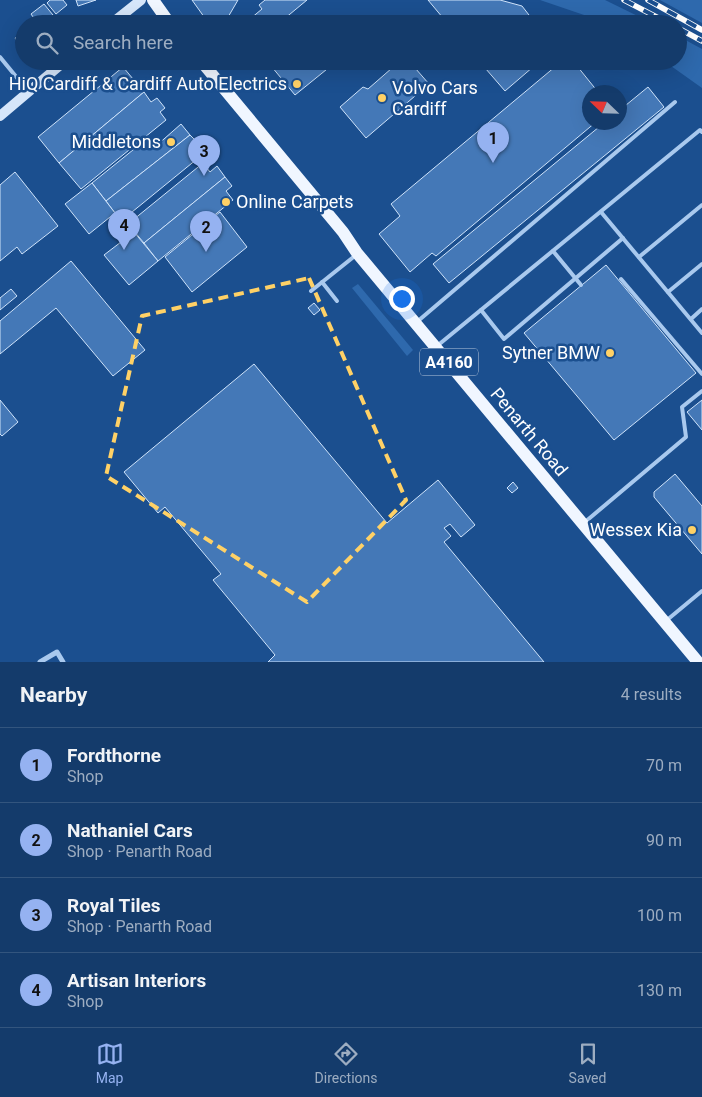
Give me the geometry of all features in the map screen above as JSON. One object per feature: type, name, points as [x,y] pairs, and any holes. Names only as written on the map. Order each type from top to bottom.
[{"type":"main road","points":[[153,0],[164,15]]},
{"type":"main road","name":"Penarth Road","points":[[208,70],[343,232],[357,253],[698,662]]},
{"type":"street","points":[[122,15],[141,0]]},
{"type":"street","points":[[0,116],[54,70]]},
{"type":"street","points":[[40,662],[57,652],[63,662]]},
{"type":"lane","points":[[0,57],[28,92]]},
{"type":"lane","points":[[416,323],[675,102]]},
{"type":"lane","points":[[436,347],[700,130],[702,132]]},
{"type":"lane","points":[[639,257],[702,205]]},
{"type":"lane","points":[[601,212],[702,332]]},
{"type":"lane","points":[[481,310],[504,339],[623,238]]},
{"type":"lane","points":[[553,251],[581,285]]},
{"type":"lane","points":[[311,291],[357,253]]},
{"type":"lane","points":[[668,292],[702,264]]},
{"type":"lane","points":[[621,279],[702,374]]},
{"type":"lane","points":[[322,282],[338,301]]},
{"type":"lane","points":[[691,319],[702,310]]},
{"type":"lane","points":[[583,523],[686,437],[682,407],[702,391]]},
{"type":"lane","points":[[665,622],[702,591]]},
{"type":"highlighted area","points":[[309,278],[406,500],[307,602],[106,476],[142,316]]},
{"type":"shaded area","points":[[540,0],[605,0],[636,15],[584,15]]},
{"type":"shaded area","points":[[660,0],[702,0],[702,23]]},
{"type":"shaded area","points":[[687,41],[702,49],[702,88],[677,70],[687,70]]},
{"type":"shaded area","points":[[358,284],[413,350],[407,356],[352,288]]},
{"type":"building","points":[[50,0],[63,0],[67,5],[56,14],[47,3]]},
{"type":"building","points":[[76,0],[96,0],[78,6]]},
{"type":"building","points":[[192,0],[238,0],[229,15],[203,15]]},
{"type":"building","points":[[265,0],[307,0],[289,15],[255,15],[262,9],[259,5]]},
{"type":"building","points":[[428,0],[500,0],[522,6],[529,15],[440,15]]},
{"type":"building","points":[[44,4],[53,15],[32,15]]},
{"type":"building","points":[[119,70],[126,70],[144,92],[59,163],[38,137]]},
{"type":"building","points":[[274,70],[326,70],[295,95]]},
{"type":"building","name":"Volvo Cars Cardiff","points":[[390,70],[417,70],[429,84],[366,138],[340,107],[363,87],[368,89]]},
{"type":"building","points":[[487,70],[530,70],[505,91]]},
{"type":"building","points":[[551,70],[580,70],[592,85],[582,85],[582,130],[586,130],[436,256],[432,253],[410,272],[379,234],[400,216],[391,204]]},
{"type":"building","points":[[648,87],[664,107],[449,283],[433,264],[595,130],[627,130],[627,104]]},
{"type":"building","points":[[144,92],[151,102],[157,98],[165,108],[160,112],[166,120],[81,189],[59,163]]},
{"type":"building","points":[[181,124],[190,135],[106,201],[92,183],[149,137],[156,146]]},
{"type":"building","points":[[190,135],[198,143],[189,150],[197,159],[121,221],[106,201]]},
{"type":"building","points":[[203,163],[210,172],[217,166],[225,177],[144,243],[128,224]]},
{"type":"building","points":[[15,172],[58,226],[22,254],[17,247],[0,261],[0,185]]},
{"type":"building","points":[[225,177],[232,186],[226,191],[233,200],[158,261],[144,243]]},
{"type":"building","points":[[92,183],[115,213],[89,234],[65,204]]},
{"type":"building","points":[[220,212],[247,247],[192,292],[165,257]]},
{"type":"building","points":[[134,232],[158,261],[129,285],[104,255]]},
{"type":"building","points":[[71,261],[145,350],[113,376],[56,308],[0,354],[0,321]]},
{"type":"building","name":"Sytner BMW","points":[[606,265],[696,373],[614,440],[524,333]]},
{"type":"building","points":[[11,289],[17,296],[0,310],[0,298]]},
{"type":"building","points":[[314,303],[320,310],[314,315],[308,308]]},
{"type":"building","points":[[254,364],[387,523],[438,480],[475,525],[461,537],[450,524],[444,528],[451,536],[444,542],[544,662],[268,662],[275,655],[213,580],[221,574],[165,507],[158,513],[124,472]]},
{"type":"building","points":[[0,400],[18,422],[2,436],[0,434]]},
{"type":"building","points":[[702,400],[702,430],[687,412]]},
{"type":"building","name":"Wessex Kia","points":[[675,474],[702,506],[702,554],[654,497],[654,492]]},
{"type":"building","points":[[513,482],[518,488],[512,493],[507,488]]},
{"type":"railway","points":[[624,0],[653,15]]},
{"type":"railway","points":[[648,0],[675,15]]},
{"type":"railway","points":[[687,22],[702,30]]},
{"type":"railway","points":[[687,33],[702,41]]},
{"type":"place","name":"HiQ Cardiff & Cardiff Auto Electrics","points":[[297,84]]},
{"type":"place","name":"Volvo Cars Cardiff","points":[[382,98]]},
{"type":"place","name":"Middletons","points":[[171,142]]},
{"type":"place","name":"Fordthorne","points":[[493,163]]},
{"type":"place","name":"Royal Tiles","points":[[204,176]]},
{"type":"place","name":"Online Carpets","points":[[226,202]]},
{"type":"place","name":"Artisan Interiors","points":[[124,250]]},
{"type":"place","name":"Nathaniel Cars","points":[[206,252]]},
{"type":"place","name":"Sytner BMW","points":[[610,353]]},
{"type":"place","name":"Wessex Kia","points":[[692,530]]}]
